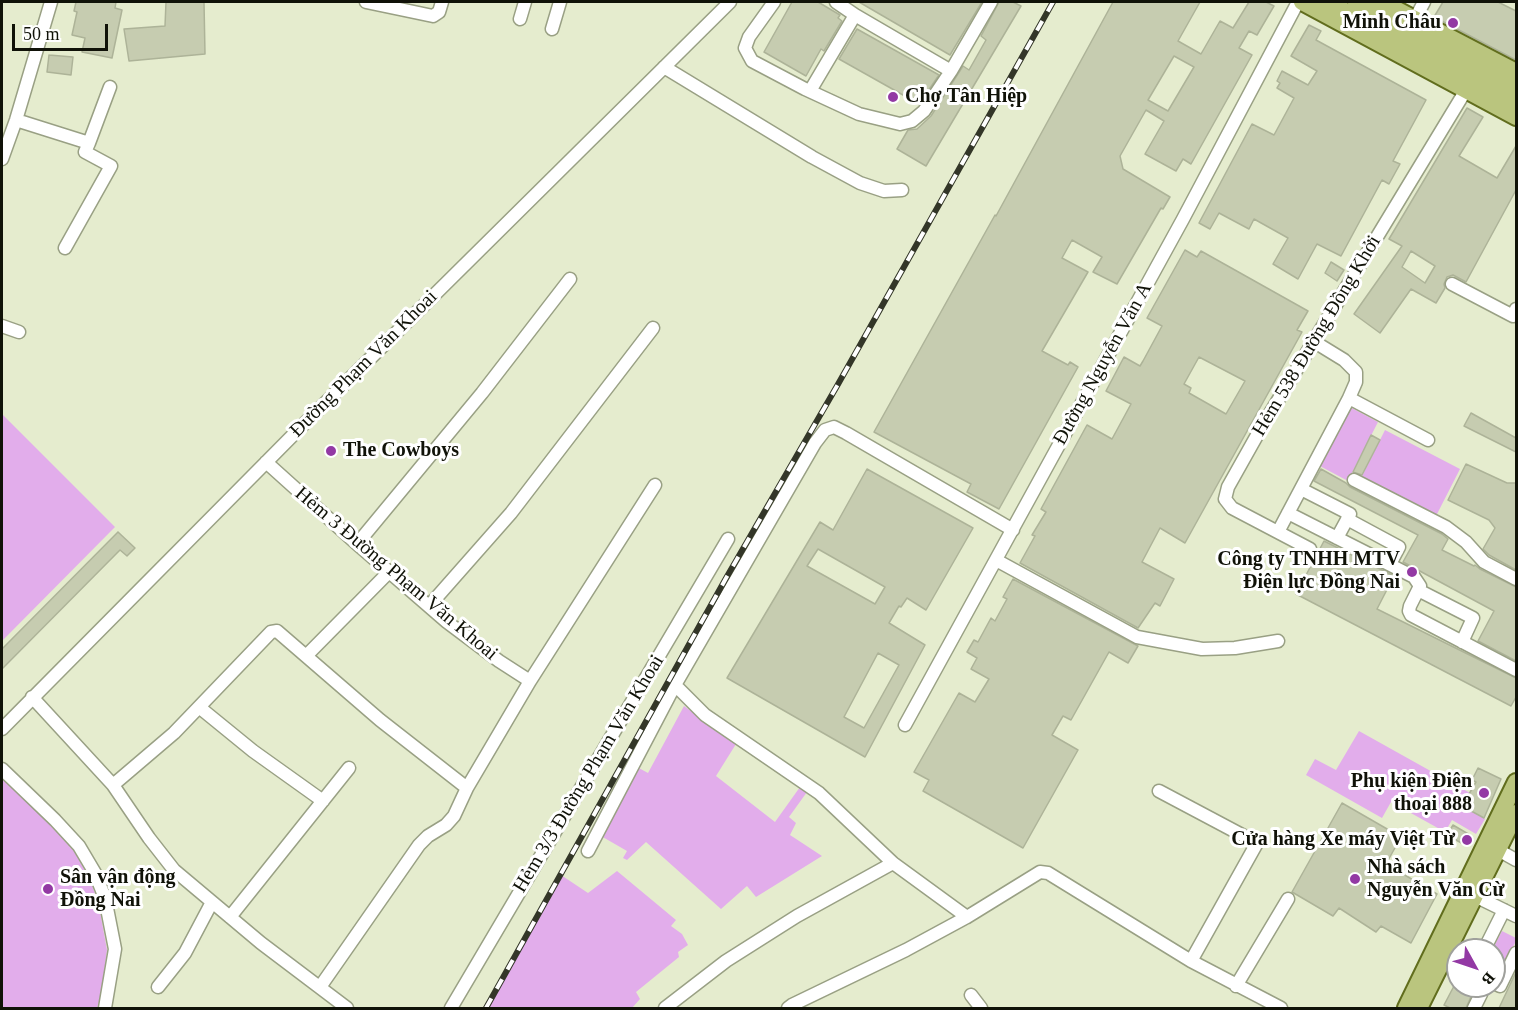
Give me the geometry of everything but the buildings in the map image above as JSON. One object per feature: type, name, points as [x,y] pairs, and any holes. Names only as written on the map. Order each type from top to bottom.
[{"type":"main road","points":[[1302,2],[1516,117]]},
{"type":"main road","points":[[1328,2],[1516,102]]},
{"type":"main road","points":[[1356,2],[1516,87]]},
{"type":"main road","points":[[1382,2],[1516,72]]},
{"type":"main road","points":[[1406,1008],[1516,782]]},
{"type":"main road","points":[[1419,1008],[1516,813]]},
{"type":"street","points":[[2,159],[51,2]]},
{"type":"street","points":[[366,2],[433,16],[439,12],[442,2]]},
{"type":"street","points":[[520,19],[525,2]]},
{"type":"street","points":[[552,29],[560,2]]},
{"type":"street","name":"Đường Phạm Văn Khoai","points":[[2,729],[729,2]]},
{"type":"street","points":[[774,2],[749,37],[745,48],[752,61],[810,92],[859,114],[900,124],[912,122],[924,111],[951,71],[990,2]]},
{"type":"street","points":[[836,2],[951,71]]},
{"type":"street","name":"Đường Nguyễn Văn A","points":[[905,725],[1177,230],[1298,2]]},
{"type":"street","points":[[1415,19],[1424,2]]},
{"type":"street","points":[[810,92],[855,15]]},
{"type":"street","points":[[664,67],[812,157],[860,183],[884,191],[902,190]]},
{"type":"street","points":[[65,248],[111,166],[85,152],[110,87]]},
{"type":"street","name":"Hẻm 538 Đường Đồng Khởi","points":[[1310,549],[1232,508],[1226,499],[1228,487],[1313,341],[1466,90]]},
{"type":"street","points":[[16,120],[89,143]]},
{"type":"street","points":[[357,544],[482,393],[570,279]]},
{"type":"street","points":[[1452,284],[1513,315],[1516,309]]},
{"type":"street","points":[[2,326],[19,332]]},
{"type":"street","points":[[429,606],[511,513],[653,328]]},
{"type":"street","points":[[1278,532],[1356,382],[1356,372],[1344,360],[1313,341]]},
{"type":"street","points":[[1349,398],[1428,440]]},
{"type":"street","points":[[588,851],[675,685],[825,430],[834,427],[846,433],[1013,530]]},
{"type":"street","name":"Hẻm 3 Đường Phạm Văn Khoai","points":[[267,462],[429,606],[499,661],[530,681]]},
{"type":"street","points":[[1354,480],[1446,527],[1466,542],[1484,562],[1516,579]]},
{"type":"street","points":[[320,987],[419,845],[428,836],[446,825],[454,816],[467,788],[530,681],[655,485]]},
{"type":"street","points":[[1301,489],[1350,514],[1337,538]]},
{"type":"street","points":[[1288,513],[1414,576],[1419,582],[1418,590],[1410,606],[1411,615],[1516,670]]},
{"type":"street","points":[[1347,519],[1399,547],[1390,564]]},
{"type":"street","name":"Hẻm 3/3 Đường Phạm Văn Khoai","points":[[451,1008],[728,539]]},
{"type":"street","points":[[996,560],[1137,637],[1202,649],[1235,648],[1278,641]]},
{"type":"street","points":[[306,656],[389,572]]},
{"type":"street","points":[[1418,590],[1473,618],[1462,642]]},
{"type":"street","points":[[113,785],[174,733],[271,632],[277,631],[380,720],[467,788]]},
{"type":"street","points":[[675,685],[705,715],[819,793],[892,863],[967,917]]},
{"type":"street","points":[[32,698],[113,785],[174,870],[230,917],[347,1008]]},
{"type":"street","points":[[199,707],[253,751],[323,801]]},
{"type":"street","points":[[230,917],[349,768]]},
{"type":"street","points":[[2,769],[79,846],[95,873],[105,898],[115,950],[105,1008]]},
{"type":"street","points":[[1159,791],[1257,843],[1191,961]]},
{"type":"street","points":[[1498,850],[1516,860]]},
{"type":"street","points":[[664,1008],[726,961],[797,916],[892,863]]},
{"type":"street","points":[[788,1008],[906,950],[967,917],[1040,872],[1048,873],[1191,961],[1281,1008]]},
{"type":"street","points":[[1476,896],[1516,916]]},
{"type":"street","points":[[1236,986],[1288,899]]},
{"type":"street","points":[[158,987],[185,953],[212,902]]},
{"type":"street","points":[[1490,938],[1504,910]]},
{"type":"street","points":[[1506,974],[1516,953]]},
{"type":"street","points":[[971,995],[981,1008]]},
{"type":"shaded area","points":[[1350,407],[1378,422],[1348,481],[1318,465]]},
{"type":"shaded area","points":[[2,414],[115,527],[2,641]]},
{"type":"shaded area","points":[[1385,430],[1460,469],[1436,516],[1361,478]]},
{"type":"shaded area","points":[[684,706],[736,744],[716,776],[775,822],[800,787],[807,792],[789,817],[796,823],[790,835],[822,856],[756,897],[747,886],[721,909],[646,842],[627,860],[623,858],[627,851],[601,836],[637,767],[648,773]]},
{"type":"shaded area","points":[[1359,731],[1470,793],[1463,806],[1485,819],[1476,834],[1452,820],[1445,832],[1391,802],[1382,818],[1306,775],[1315,759],[1336,770]]},
{"type":"shaded area","name":"Sân vận động Đồng Nai","points":[[2,777],[74,851],[89,878],[98,901],[107,950],[97,1008],[2,1008]]},
{"type":"shaded area","points":[[617,871],[676,920],[671,926],[682,934],[688,945],[678,952],[679,957],[636,992],[640,999],[632,1008],[487,1008],[561,875],[588,893]]},
{"type":"shaded area","points":[[1502,931],[1516,938],[1506,962],[1506,938],[1498,938]]},
{"type":"railway","points":[[486,1008],[725,580],[1053,2]]},
{"type":"place","name":"Minh Châu","points":[[1453,23]]},
{"type":"place","name":"Chợ Tân Hiệp","points":[[893,97]]},
{"type":"place","name":"The Cowboys","points":[[331,451]]},
{"type":"place","name":"Công ty TNHH MTV Điện lực Đồng Nai","points":[[1412,572]]},
{"type":"place","name":"Phụ kiện Điện thoại 888","points":[[1484,793]]},
{"type":"place","name":"Cửa hàng Xe máy Việt Từ","points":[[1467,840]]},
{"type":"place","name":"Nhà sách Nguyễn Văn Cừ","points":[[1355,879]]},
{"type":"place","name":"Sân vận động Đồng Nai","points":[[48,889]]}]
